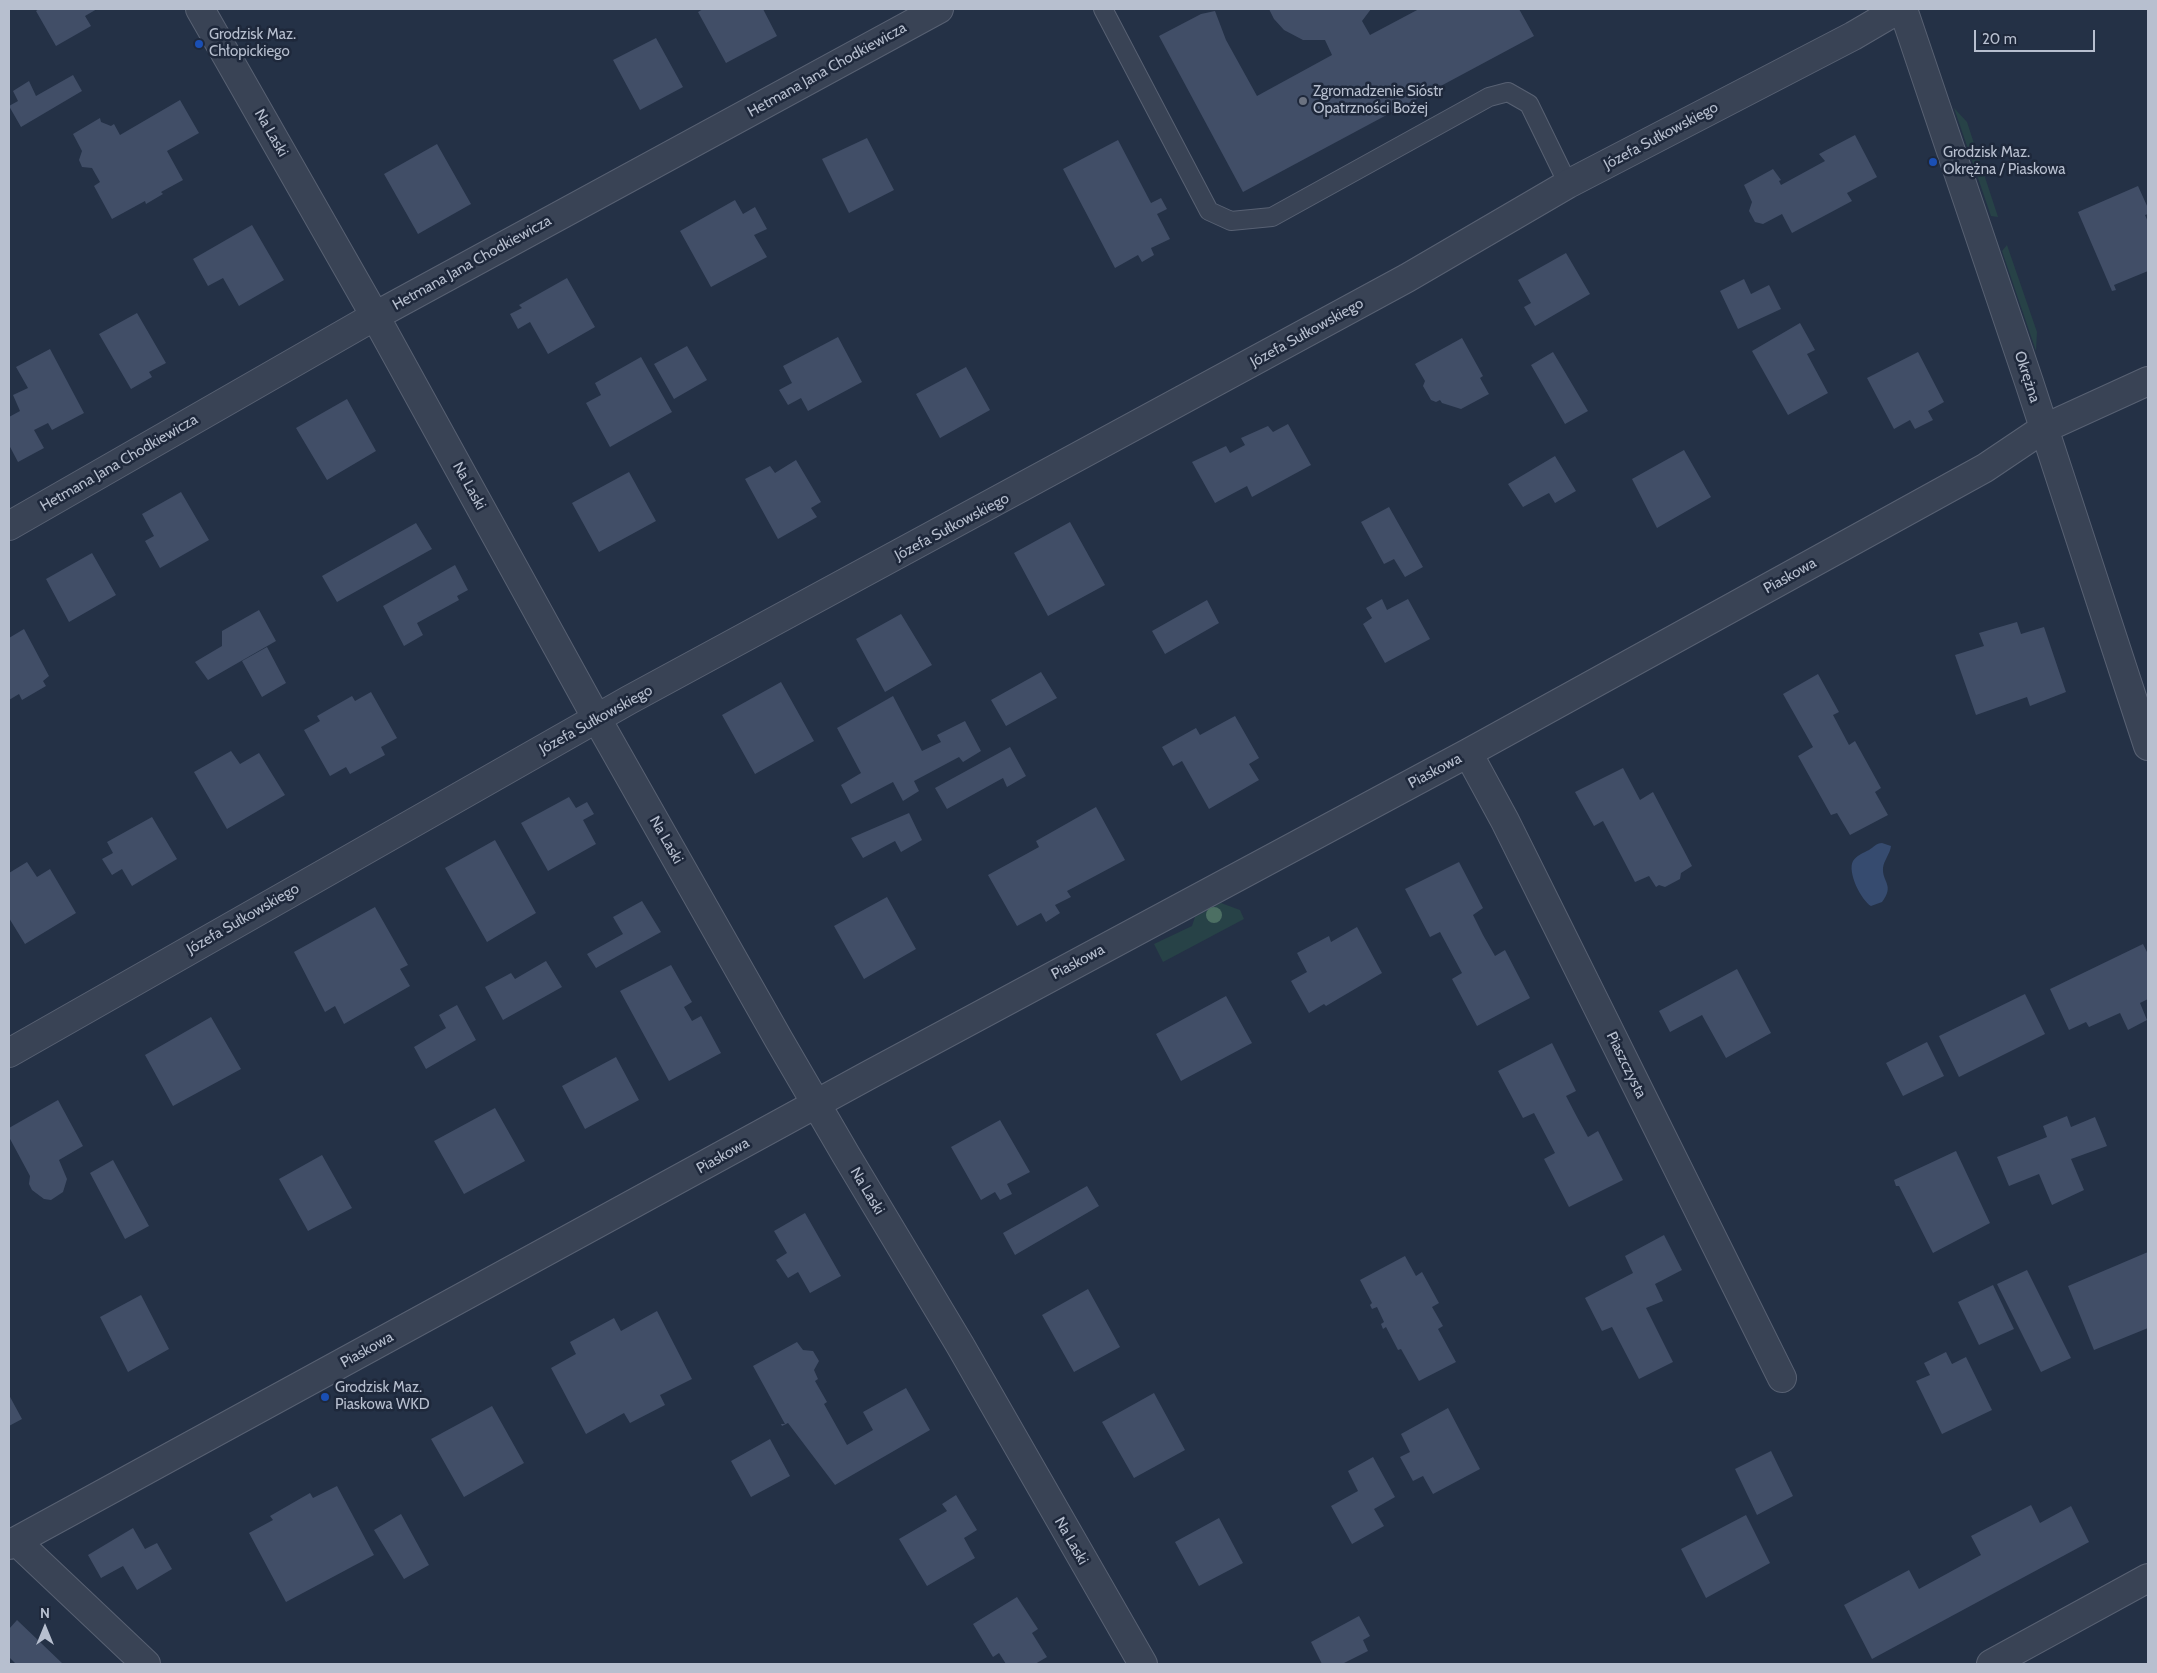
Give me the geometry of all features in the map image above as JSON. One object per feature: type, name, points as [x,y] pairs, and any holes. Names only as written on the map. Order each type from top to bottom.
[{"type":"street","name":"Na Laski","points":[[200,9],[375,316],[597,718],[817,1104],[960,1345],[1143,1664]]},
{"type":"street","name":"Hetmana Jana Chodkiewicza","points":[[9,526],[375,316],[940,9]]},
{"type":"street","name":"Józefa Sułkowskiego","points":[[9,1053],[597,718],[1407,278],[1568,184],[1852,36],[1899,9]]},
{"type":"street","name":"Okrężna","points":[[1903,9],[2148,746]]},
{"type":"street","name":"Piaskowa","points":[[12,1543],[817,1104],[1468,753],[1985,468],[2043,429],[2148,381]]},
{"type":"street","name":"Piaszczysta","points":[[1468,753],[1505,821],[1782,1378]]},
{"type":"street","points":[[12,1543],[146,1664]]},
{"type":"street","points":[[1991,1664],[2148,1578]]},
{"type":"lane","points":[[1103,9],[1209,211],[1231,220],[1272,216],[1489,97],[1508,92],[1529,104],[1568,184]]},
{"type":"green space","points":[[1954,108],[1967,122],[1998,217],[1991,216]]},
{"type":"green space","points":[[2007,245],[2037,332],[2036,351],[2002,251]]},
{"type":"green space","points":[[1221,903],[1240,910],[1244,919],[1163,962],[1154,944],[1192,926],[1195,917]]},
{"type":"water","points":[[1882,843],[1891,846],[1883,868],[1888,891],[1882,902],[1871,906],[1863,898],[1856,885],[1852,866],[1853,861],[1858,856],[1877,844]]},
{"type":"building","points":[[39,9],[97,9],[85,16],[91,26],[56,46],[36,11]]},
{"type":"building","points":[[703,9],[763,9],[777,36],[726,63],[698,12]]},
{"type":"building","name":"Zgromadzenie Sióstr Opatrzności Bożej","points":[[1269,9],[1371,9],[1362,21],[1370,35],[1419,9],[1519,9],[1534,36],[1243,192],[1159,36],[1201,14],[1215,11],[1226,40],[1257,96],[1332,55],[1325,40],[1303,40],[1284,30],[1274,19]]},
{"type":"building","points":[[656,38],[683,87],[640,110],[613,60]]},
{"type":"building","points":[[73,75],[82,91],[21,127],[9,106],[18,101],[13,91],[29,81],[36,96]]},
{"type":"building","points":[[180,100],[199,133],[167,151],[183,180],[161,192],[163,194],[146,204],[145,201],[112,219],[94,186],[100,182],[92,168],[82,167],[79,160],[82,151],[73,134],[100,118],[101,122],[111,126],[114,124],[120,135]]},
{"type":"building","points":[[1855,135],[1877,177],[1847,193],[1852,201],[1792,233],[1782,214],[1763,224],[1755,222],[1749,211],[1752,202],[1744,185],[1773,169],[1781,180],[1779,181],[1781,185],[1825,161],[1819,154]]},
{"type":"building","points":[[867,138],[894,190],[849,213],[822,159]]},
{"type":"building","points":[[1118,140],[1151,203],[1161,198],[1167,209],[1157,214],[1170,239],[1151,248],[1154,255],[1142,262],[1138,255],[1115,268],[1063,169]]},
{"type":"building","points":[[437,144],[471,204],[418,234],[384,174]]},
{"type":"building","points":[[2138,186],[2148,208],[2148,214],[2145,215],[2148,222],[2148,271],[2114,285],[2116,290],[2112,291],[2078,212]]},
{"type":"building","points":[[735,200],[743,214],[755,207],[767,229],[754,235],[767,257],[711,287],[680,231]]},
{"type":"building","points":[[252,225],[284,280],[239,306],[223,278],[208,286],[193,259]]},
{"type":"building","points":[[1566,253],[1590,294],[1535,326],[1524,307],[1531,303],[1518,280]]},
{"type":"building","points":[[567,278],[595,327],[548,354],[530,322],[518,329],[510,314],[522,308],[519,305]]},
{"type":"building","points":[[1744,279],[1751,294],[1769,285],[1781,309],[1738,329],[1720,291]]},
{"type":"building","points":[[137,313],[166,363],[149,372],[152,377],[131,389],[99,334]]},
{"type":"building","points":[[1800,323],[1815,350],[1807,354],[1828,393],[1788,415],[1752,351]]},
{"type":"building","points":[[838,337],[862,382],[808,411],[801,398],[788,405],[779,390],[792,383],[783,366]]},
{"type":"building","points":[[1462,338],[1483,376],[1480,378],[1489,394],[1461,409],[1442,403],[1440,400],[1436,402],[1431,400],[1423,386],[1425,381],[1415,364]]},
{"type":"building","points":[[687,346],[707,380],[674,399],[654,364]]},
{"type":"building","points":[[50,349],[84,413],[52,430],[48,423],[34,430],[44,448],[18,462],[9,445],[9,417],[20,411],[13,395],[28,388],[16,367]]},
{"type":"building","points":[[1553,352],[1588,411],[1565,424],[1531,365]]},
{"type":"building","points":[[1918,352],[1944,402],[1928,411],[1933,420],[1915,429],[1910,420],[1894,429],[1867,378]]},
{"type":"building","points":[[641,357],[672,412],[610,447],[586,403],[601,395],[595,383]]},
{"type":"building","points":[[966,367],[990,410],[940,438],[916,394]]},
{"type":"building","points":[[347,399],[376,451],[327,480],[296,428]]},
{"type":"building","points":[[1288,424],[1311,465],[1252,497],[1247,486],[1215,503],[1192,462],[1226,446],[1230,453],[1245,445],[1241,438],[1268,426],[1273,432]]},
{"type":"building","points":[[1684,450],[1711,497],[1657,528],[1632,479]]},
{"type":"building","points":[[1555,456],[1576,491],[1555,503],[1549,493],[1523,507],[1508,484]]},
{"type":"building","points":[[796,460],[821,502],[811,508],[817,517],[778,539],[745,479],[770,466],[775,473]]},
{"type":"building","points":[[629,472],[656,521],[599,552],[572,503]]},
{"type":"building","points":[[181,492],[209,540],[160,568],[145,541],[154,536],[142,514]]},
{"type":"building","points":[[1389,507],[1423,567],[1405,577],[1394,559],[1384,564],[1361,522]]},
{"type":"building","points":[[1070,522],[1105,585],[1048,616],[1014,553]]},
{"type":"building","points":[[416,523],[432,549],[337,602],[322,576]]},
{"type":"building","points":[[92,553],[116,595],[69,622],[46,579]]},
{"type":"building","points":[[455,565],[468,590],[457,596],[459,600],[417,623],[423,635],[404,646],[383,606]]},
{"type":"building","points":[[1382,599],[1387,610],[1408,599],[1430,639],[1385,663],[1363,624],[1372,618],[1366,608]]},
{"type":"building","points":[[1207,600],[1219,623],[1165,654],[1152,631]]},
{"type":"building","points":[[259,610],[276,641],[208,680],[195,662],[222,646],[222,631]]},
{"type":"building","points":[[901,614],[932,665],[885,692],[856,639]]},
{"type":"building","points":[[2017,622],[2021,634],[2044,627],[2066,692],[2030,706],[2027,697],[1976,715],[1955,655],[1984,646],[1979,633]]},
{"type":"building","points":[[24,629],[49,676],[43,681],[46,686],[22,700],[19,694],[9,700],[9,638]]},
{"type":"building","points":[[267,647],[286,683],[262,697],[242,661]]},
{"type":"building","points":[[1041,672],[1057,698],[1006,726],[991,700]]},
{"type":"building","points":[[1818,674],[1839,712],[1833,715],[1849,745],[1855,741],[1881,788],[1875,792],[1888,815],[1850,835],[1837,813],[1831,815],[1798,756],[1813,747],[1783,694]]},
{"type":"building","points":[[781,682],[814,741],[755,774],[722,715]]},
{"type":"building","points":[[371,692],[397,738],[381,747],[385,755],[350,774],[346,767],[330,776],[304,730],[320,721],[317,716],[352,696],[355,701]]},
{"type":"building","points":[[893,696],[922,751],[941,742],[937,735],[965,721],[981,751],[963,762],[959,757],[914,781],[919,791],[903,801],[893,782],[851,804],[841,785],[861,773],[837,728]]},
{"type":"building","points":[[1235,716],[1259,758],[1249,764],[1259,780],[1209,809],[1182,761],[1173,766],[1162,747],[1196,728],[1200,735]]},
{"type":"building","points":[[1010,747],[1026,776],[1007,787],[1003,778],[947,809],[935,788]]},
{"type":"building","points":[[231,751],[240,764],[259,753],[285,795],[227,829],[194,772]]},
{"type":"building","points":[[1623,768],[1640,800],[1653,792],[1692,866],[1681,873],[1680,879],[1665,887],[1659,885],[1656,887],[1649,876],[1635,882],[1603,821],[1594,826],[1575,792]]},
{"type":"building","points":[[569,797],[576,808],[587,802],[594,814],[583,820],[596,844],[548,871],[521,823]]},
{"type":"building","points":[[1096,807],[1125,860],[1067,891],[1071,897],[1055,905],[1060,913],[1046,922],[1041,913],[1017,926],[988,875],[1039,847],[1036,841]]},
{"type":"building","points":[[909,813],[922,840],[901,852],[895,841],[863,858],[851,838]]},
{"type":"building","points":[[152,817],[177,859],[132,886],[122,869],[112,875],[102,859],[113,853],[107,842]]},
{"type":"building","points":[[495,840],[536,913],[487,942],[445,868]]},
{"type":"building","points":[[27,862],[37,877],[50,869],[76,913],[25,944],[9,918],[9,873]]},
{"type":"building","points":[[1459,862],[1483,908],[1473,915],[1483,935],[1495,956],[1505,950],[1530,998],[1477,1026],[1452,979],[1462,973],[1440,932],[1430,937],[1405,889]]},
{"type":"building","points":[[887,897],[916,949],[864,979],[834,926]]},
{"type":"building","points":[[642,901],[661,932],[596,968],[587,954],[623,934],[613,917]]},
{"type":"building","points":[[375,907],[408,965],[400,969],[410,986],[344,1024],[335,1006],[325,1012],[294,952]]},
{"type":"building","points":[[1357,927],[1382,973],[1326,1006],[1324,1004],[1309,1013],[1291,981],[1307,972],[1297,953],[1329,936],[1331,942]]},
{"type":"building","points":[[2143,944],[2148,954],[2148,999],[2140,1003],[2147,1020],[2128,1030],[2120,1013],[2089,1027],[2086,1022],[2069,1030],[2050,989]]},
{"type":"building","points":[[546,961],[562,987],[503,1020],[485,987],[511,973],[515,979]]},
{"type":"building","points":[[671,965],[692,1002],[684,1007],[692,1021],[701,1016],[721,1053],[669,1081],[620,991]]},
{"type":"building","points":[[1737,969],[1771,1033],[1726,1058],[1702,1015],[1670,1032],[1659,1011]]},
{"type":"building","points":[[2025,994],[2045,1034],[1959,1077],[1939,1036]]},
{"type":"building","points":[[1226,996],[1252,1043],[1181,1081],[1156,1034]]},
{"type":"building","points":[[457,1005],[476,1040],[426,1069],[414,1047],[446,1028],[439,1015]]},
{"type":"building","points":[[211,1017],[241,1069],[173,1106],[145,1055]]},
{"type":"building","points":[[1927,1042],[1944,1076],[1903,1096],[1886,1063]]},
{"type":"building","points":[[1552,1043],[1576,1091],[1566,1096],[1588,1137],[1598,1131],[1623,1180],[1569,1207],[1544,1159],[1555,1153],[1534,1113],[1523,1118],[1498,1071]]},
{"type":"building","points":[[616,1057],[639,1100],[585,1129],[562,1086]]},
{"type":"building","points":[[58,1100],[83,1146],[59,1160],[67,1179],[63,1192],[51,1200],[44,1199],[32,1190],[29,1184],[30,1176],[9,1137],[9,1128]]},
{"type":"building","points":[[495,1108],[525,1161],[464,1194],[434,1141]]},
{"type":"building","points":[[2067,1116],[2071,1127],[2095,1117],[2107,1146],[2071,1159],[2084,1190],[2052,1205],[2039,1174],[2009,1186],[1997,1157],[2047,1137],[2043,1126]]},
{"type":"building","points":[[1000,1120],[1030,1172],[1007,1184],[1012,1194],[1000,1200],[995,1192],[981,1200],[951,1147]]},
{"type":"building","points":[[1956,1151],[1990,1223],[1933,1253],[1899,1186],[1896,1186],[1894,1180]]},
{"type":"building","points":[[322,1155],[352,1208],[308,1231],[279,1179]]},
{"type":"building","points":[[113,1160],[149,1226],[125,1239],[90,1173]]},
{"type":"building","points":[[1087,1186],[1099,1206],[1015,1255],[1003,1233]]},
{"type":"building","points":[[805,1213],[841,1276],[810,1293],[798,1272],[788,1278],[776,1260],[787,1253],[774,1231]]},
{"type":"building","points":[[1664,1235],[1682,1270],[1655,1284],[1663,1301],[1646,1308],[1673,1362],[1639,1379],[1612,1327],[1602,1331],[1585,1298],[1633,1273],[1625,1256]]},
{"type":"building","points":[[2148,1252],[2148,1328],[2094,1350],[2068,1286]]},
{"type":"building","points":[[1405,1256],[1416,1276],[1422,1272],[1439,1303],[1432,1307],[1443,1326],[1438,1329],[1456,1362],[1419,1381],[1401,1349],[1398,1350],[1386,1327],[1383,1329],[1381,1324],[1384,1322],[1377,1307],[1372,1309],[1370,1305],[1372,1303],[1360,1280]]},
{"type":"building","points":[[2027,1270],[2071,1358],[2041,1372],[1997,1284]]},
{"type":"building","points":[[1993,1285],[2014,1329],[1979,1345],[1958,1302]]},
{"type":"building","points":[[1088,1289],[1120,1347],[1074,1372],[1042,1315]]},
{"type":"building","points":[[141,1295],[169,1349],[128,1372],[100,1317]]},
{"type":"building","points":[[657,1311],[692,1379],[660,1395],[665,1405],[630,1423],[624,1413],[586,1434],[551,1368],[576,1354],[570,1342],[614,1318],[621,1331]]},
{"type":"building","points":[[797,1342],[803,1350],[813,1351],[819,1361],[814,1370],[818,1379],[815,1381],[827,1402],[824,1404],[847,1445],[873,1430],[863,1412],[906,1388],[930,1430],[835,1485],[788,1423],[782,1426],[781,1424],[785,1424],[753,1366]]},
{"type":"building","points":[[1946,1352],[1952,1364],[1966,1357],[1992,1410],[1942,1434],[1916,1381],[1930,1375],[1924,1363]]},
{"type":"building","points":[[1154,1393],[1185,1450],[1134,1478],[1102,1422]]},
{"type":"building","points":[[9,1395],[22,1419],[9,1426]]},
{"type":"building","points":[[492,1406],[524,1463],[464,1497],[431,1439]]},
{"type":"building","points":[[1448,1408],[1480,1469],[1433,1494],[1423,1476],[1413,1481],[1400,1457],[1410,1452],[1401,1434]]},
{"type":"building","points":[[770,1439],[790,1476],[751,1497],[731,1461]]},
{"type":"building","points":[[1771,1451],[1793,1496],[1757,1515],[1735,1469]]},
{"type":"building","points":[[1373,1457],[1395,1497],[1374,1509],[1384,1526],[1352,1544],[1331,1506],[1358,1491],[1348,1471]]},
{"type":"building","points":[[337,1486],[374,1555],[286,1602],[249,1533],[273,1520],[270,1516],[310,1493],[313,1498]]},
{"type":"building","points":[[956,1495],[977,1530],[964,1538],[975,1558],[927,1586],[899,1539],[947,1511],[942,1504]]},
{"type":"building","points":[[2031,1505],[2040,1523],[2071,1506],[2089,1542],[1872,1659],[1844,1605],[1909,1570],[1919,1589],[1981,1555],[1971,1536]]},
{"type":"building","points":[[401,1514],[429,1565],[404,1579],[374,1530]]},
{"type":"building","points":[[1746,1515],[1770,1563],[1706,1598],[1681,1549]]},
{"type":"building","points":[[1219,1518],[1243,1563],[1199,1586],[1175,1542]]},
{"type":"building","points":[[133,1528],[145,1549],[157,1543],[172,1569],[137,1590],[123,1566],[101,1578],[88,1555]]},
{"type":"building","points":[[1017,1597],[1038,1629],[1032,1633],[1047,1657],[1035,1664],[1006,1664],[999,1653],[993,1657],[973,1624]]},
{"type":"building","points":[[1359,1616],[1370,1636],[1363,1640],[1368,1651],[1342,1664],[1322,1664],[1311,1642]]},
{"type":"building","points":[[17,1620],[63,1664],[16,1664],[9,1657],[9,1629]]},
{"type":"place","name":"Grodzisk Maz. Chłopickiego","points":[[199,44]]},
{"type":"place","name":"Zgromadzenie Sióstr Opatrzności Bożej","points":[[1303,101]]},
{"type":"place","name":"Grodzisk Maz. Okrężna / Piaskowa","points":[[1933,162]]},
{"type":"place","name":"Grodzisk Maz. Piaskowa WKD","points":[[325,1397]]}]
